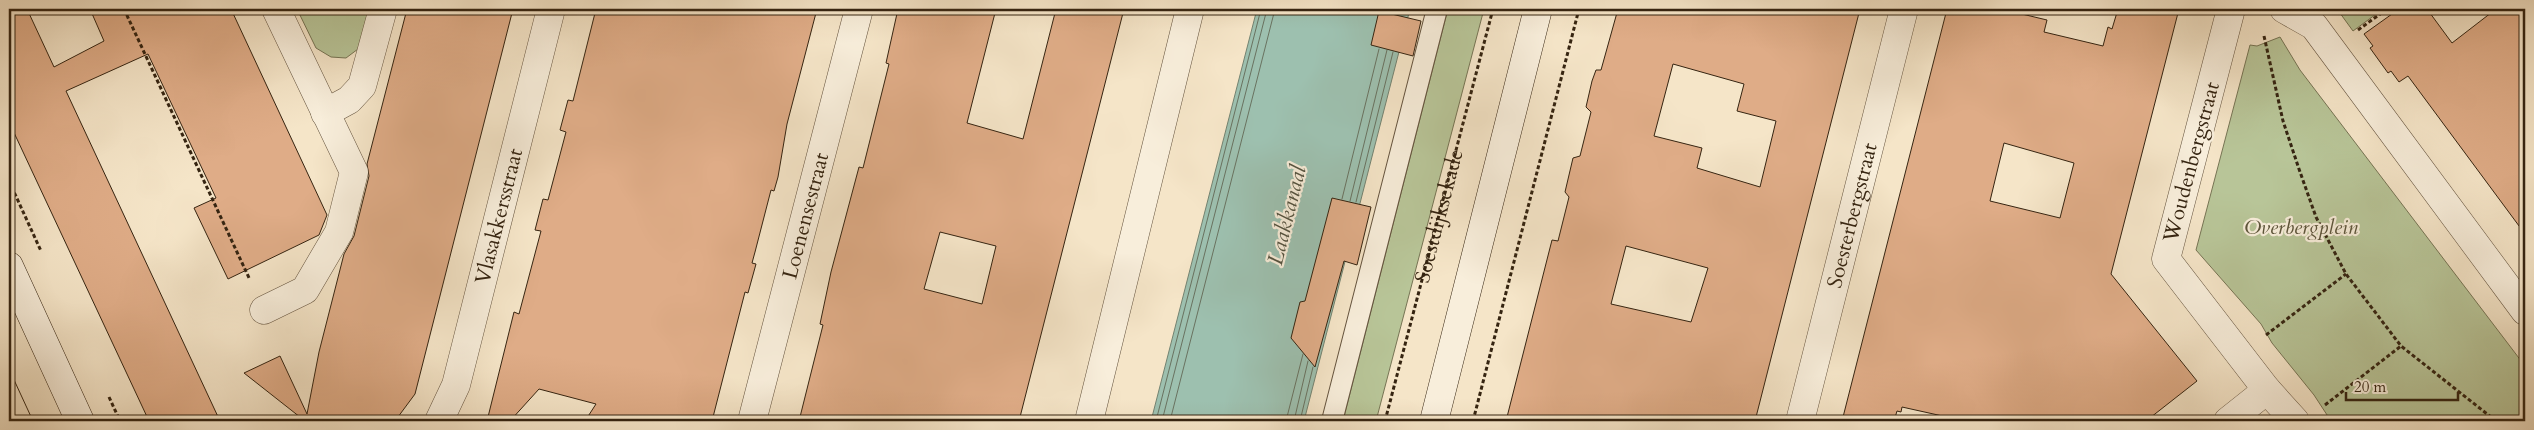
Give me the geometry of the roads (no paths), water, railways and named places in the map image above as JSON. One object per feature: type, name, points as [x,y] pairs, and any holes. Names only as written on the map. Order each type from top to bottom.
[{"type":"street","points":[[264,310],[305,290],[339,232],[354,172],[276,9]]},
{"type":"street","points":[[325,113],[350,100],[362,86],[383,9]]},
{"type":"street","name":"Vlasakkersstraat","points":[[439,421],[456,385],[550,9]]},
{"type":"street","name":"Loenensestraat","points":[[752,421],[859,9]]},
{"type":"street","points":[[1089,421],[1190,9]]},
{"type":"street","points":[[1434,421],[1538,9]]},
{"type":"street","name":"Soesterbergstraat","points":[[1800,421],[1904,9]]},
{"type":"street","name":"Woudenbergstraat","points":[[2231,9],[2166,259],[2242,354],[2267,390],[2295,421]]},
{"type":"street","points":[[2284,9],[2314,26],[2525,311]]},
{"type":"street","points":[[9,266],[80,421]]},
{"type":"street","points":[[2228,421],[2267,390]]},
{"type":"lane","points":[[1332,421],[1438,9]]},
{"type":"water","name":"Laakkanaal","points":[[1257,9],[1410,9],[1304,421],[1151,421]]},
{"type":"tram line","points":[[9,369],[33,421]]},
{"type":"park label","name":"Overbergplein","points":[[2301,227]]}]
